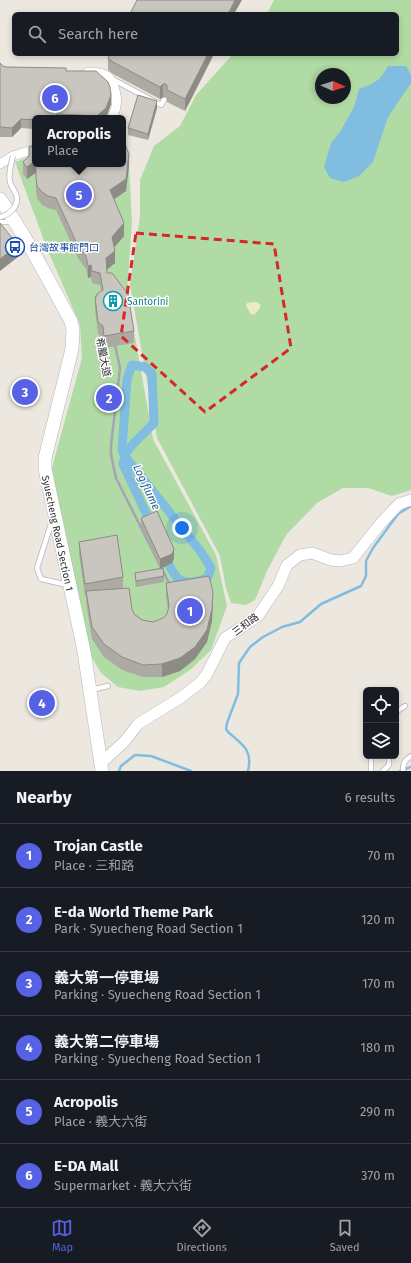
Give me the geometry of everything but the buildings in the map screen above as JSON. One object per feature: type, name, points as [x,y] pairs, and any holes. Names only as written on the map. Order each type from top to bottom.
[{"type":"main road","name":"Syuecheng Road Section 1","points":[[0,199],[16,222],[71,321],[74,330],[72,349],[45,458],[45,469],[56,514],[69,586],[84,652],[102,767]]},
{"type":"street","points":[[78,71],[94,72],[107,76],[115,91],[117,105],[113,115]]},
{"type":"street","points":[[0,164],[13,156],[32,150]]},
{"type":"street","name":"三和路","points":[[102,767],[138,724],[180,698],[200,683],[207,674],[225,638],[258,616],[278,586],[287,565],[300,555],[312,553],[340,562],[354,558],[381,523],[399,504],[411,500]]},
{"type":"lane","points":[[107,76],[161,104],[164,100]]},
{"type":"lane","points":[[0,217],[14,210],[17,202],[16,195],[10,182],[13,156]]},
{"type":"lane","points":[[0,222],[16,222]]},
{"type":"lane","points":[[56,514],[37,568],[41,579],[69,586]]},
{"type":"lane","points":[[90,690],[108,686]]},
{"type":"lane","points":[[399,710],[404,706]]},
{"type":"lane","points":[[403,771],[403,764],[405,760],[411,756]]},
{"type":"lane","points":[[370,771],[371,759]]},
{"type":"lane","points":[[383,771],[389,765],[389,759]]},
{"type":"path","name":"希臘大道","points":[[71,243],[68,252],[84,286],[104,396],[105,414],[99,430],[98,440],[101,470],[106,481],[129,518],[144,572]]},
{"type":"path","points":[[146,579],[148,586]]},
{"type":"path","points":[[146,627],[140,593],[141,589],[148,586],[153,587],[158,591],[165,622]]},
{"type":"highlighted area","points":[[136,233],[274,244],[291,348],[205,412],[121,336]]},
{"type":"green space","points":[[274,0],[411,0],[411,490],[392,496],[368,488],[343,488],[317,503],[286,535],[267,571],[255,600],[246,605],[231,603],[226,588],[220,556],[157,438],[130,285],[140,216],[140,180],[154,146],[180,126],[196,95],[231,56],[399,56],[399,12],[268,12]]},
{"type":"green space","points":[[32,156],[32,167],[126,167],[126,156],[129,166],[132,223],[127,291],[153,439],[216,555],[227,606],[211,650],[190,670],[164,687],[140,691],[118,687],[101,673],[90,654],[51,471],[82,358],[80,325],[46,246],[15,162]]},
{"type":"sand","points":[[256,302],[260,304],[260,308],[254,315],[251,314],[246,306],[247,303]]},
{"type":"water","points":[[388,66],[406,66],[411,75],[411,83],[388,117],[373,162],[359,176],[344,182],[330,178],[324,167],[331,143],[340,132],[354,107],[359,89],[376,81],[382,76]]},
{"type":"waterway","name":"Log flume","points":[[126,453],[154,423],[152,374],[145,367],[132,365],[127,379],[122,450],[124,455],[201,552],[211,568],[208,577],[193,582],[182,581],[174,574],[164,554]]},
{"type":"waterway","name":"Log flume","points":[[126,453],[123,464],[152,526]]},
{"type":"waterway","points":[[248,771],[249,758],[246,748],[226,729],[238,694],[239,663],[250,647],[263,637],[282,627],[300,622],[321,604],[361,586],[366,576],[366,561],[373,548],[398,514],[411,506]]},
{"type":"waterway","points":[[119,771],[121,766],[135,755],[151,756],[191,771]]},
{"type":"waterway","points":[[400,771],[411,767]]},
{"type":"railway","points":[[113,336],[120,368],[111,445],[111,455],[116,478],[174,593]]},
{"type":"place","name":"E-DA Mall","points":[[55,98]]},
{"type":"place","name":"Acropolis","points":[[79,195]]},
{"type":"place","name":"台灣故事館門口","points":[[15,247]]},
{"type":"place","name":"Santorini","points":[[113,301]]},
{"type":"place","name":"義大第一停車場","points":[[25,392]]},
{"type":"place","name":"E-da World Theme Park","points":[[109,398]]},
{"type":"place","name":"Trojan Castle","points":[[190,611]]},
{"type":"place","name":"義大第二停車場","points":[[42,703]]}]
